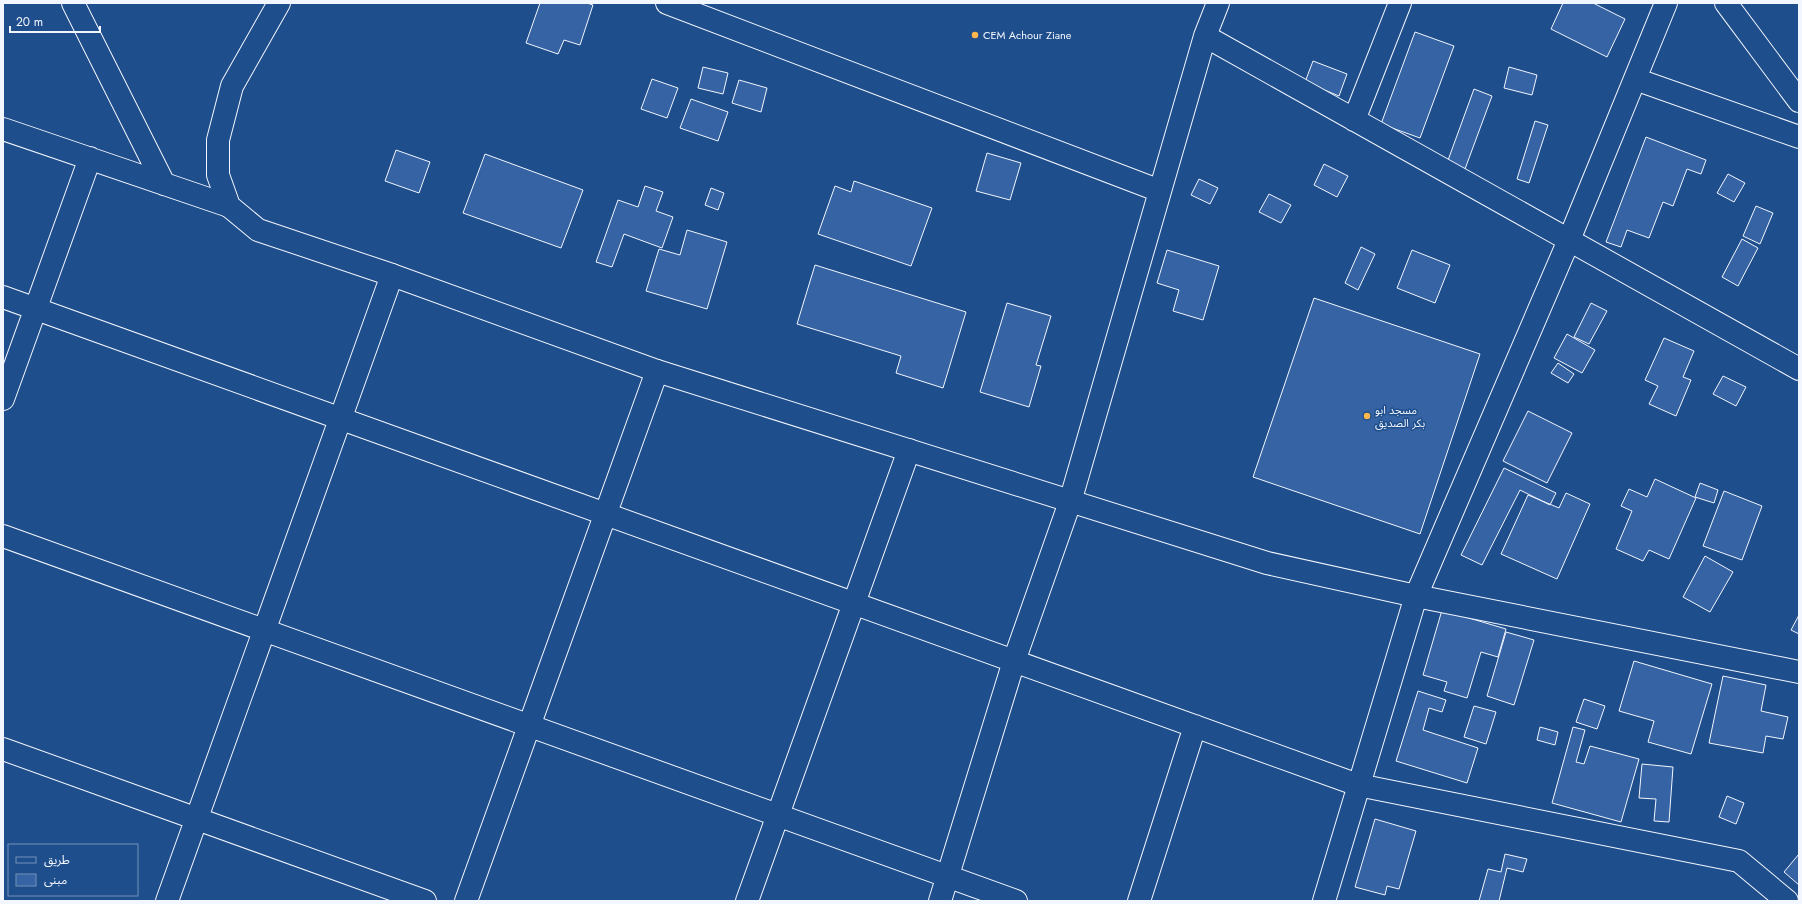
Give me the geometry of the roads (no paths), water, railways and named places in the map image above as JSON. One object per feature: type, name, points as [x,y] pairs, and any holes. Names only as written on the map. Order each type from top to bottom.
[{"type":"street","points":[[73,3],[164,184]]},
{"type":"street","points":[[229,206],[218,175],[218,140],[232,86],[279,3]]},
{"type":"street","points":[[667,3],[1160,191]]},
{"type":"street","points":[[940,901],[1014,661],[1070,502],[1205,36],[1218,3]]},
{"type":"street","points":[[1354,120],[1400,3]]},
{"type":"street","points":[[1324,901],[1416,596],[1569,240],[1666,3]]},
{"type":"street","points":[[1726,3],[1799,101]]},
{"type":"street","points":[[1205,36],[1799,369]]},
{"type":"street","points":[[1635,79],[1799,138]]},
{"type":"street","points":[[3,129],[229,206],[258,230],[392,275],[657,371],[1267,563],[1416,596],[1799,672]]},
{"type":"street","points":[[3,399],[90,158]]},
{"type":"street","points":[[167,901],[392,275]]},
{"type":"street","points":[[3,297],[1358,785],[1739,861],[1787,901]]},
{"type":"street","points":[[466,901],[657,371]]},
{"type":"street","points":[[747,901],[909,450]]},
{"type":"street","points":[[3,536],[1016,901]]},
{"type":"street","points":[[1139,901],[1195,726]]},
{"type":"street","points":[[3,749],[425,901]]},
{"type":"place","name":"CEM Achour Ziane","points":[[975,35]]},
{"type":"place","name":"مسجد ابو بكر الصديق","points":[[1367,416]]}]
